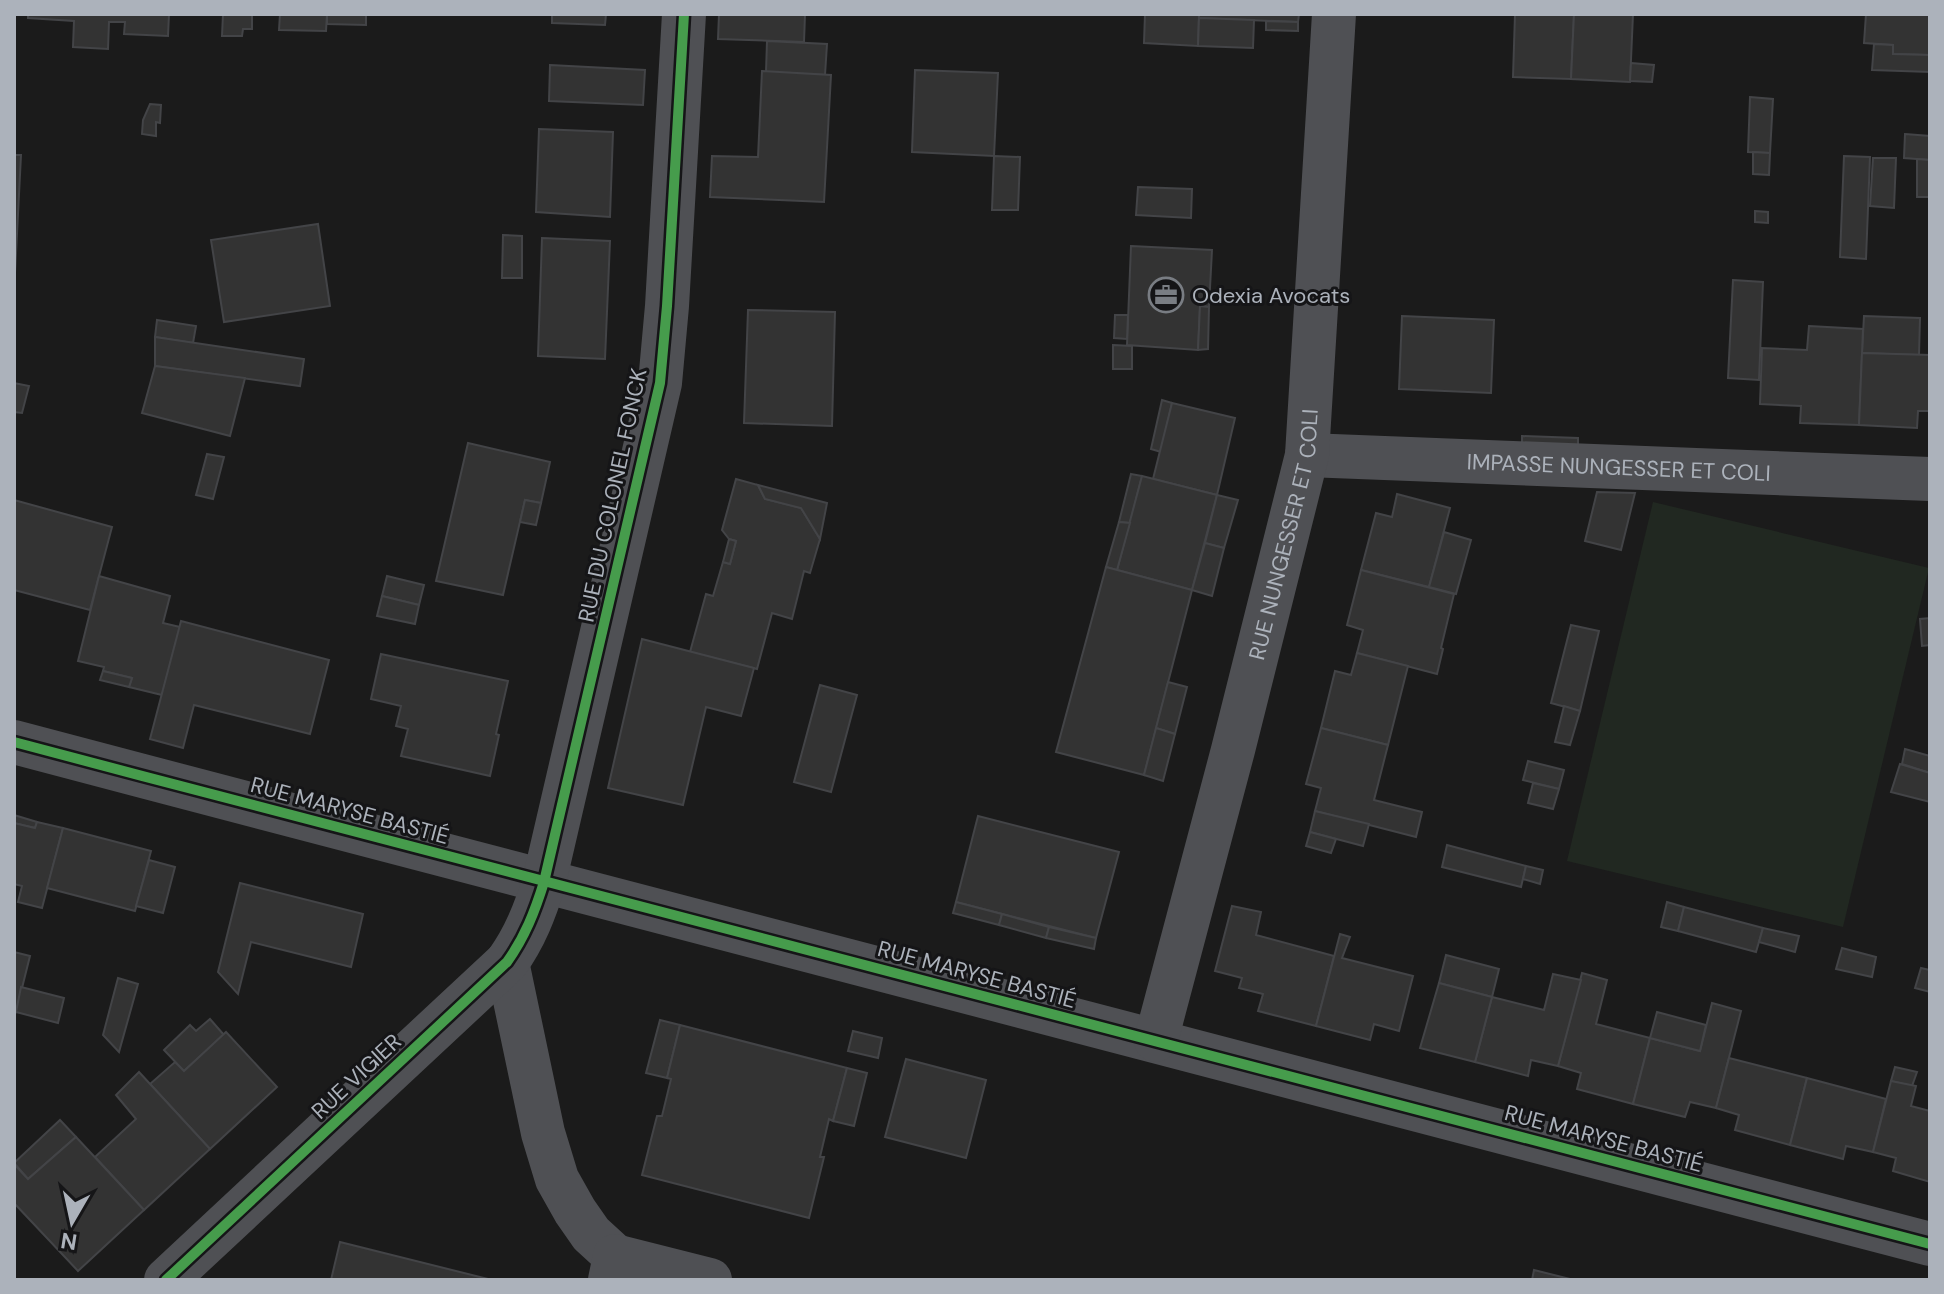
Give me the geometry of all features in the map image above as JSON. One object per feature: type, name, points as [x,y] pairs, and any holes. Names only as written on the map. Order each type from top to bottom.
[{"type":"street","name":"RUE DU COLONEL FONCK","points":[[544,882],[660,383],[684,14]]},
{"type":"street","name":"RUE NUNGESSER ET COLI","points":[[1156,1040],[1307,455],[1334,14]]},
{"type":"street","name":"IMPASSE NUNGESSER ET COLI","points":[[1307,455],[1930,479]]},
{"type":"street","name":"RUE MARYSE BASTIÉ","points":[[14,742],[1930,1244]]},
{"type":"street","name":"RUE VIGIER","points":[[166,1280],[507,962],[522,941],[544,882]]},
{"type":"street","points":[[507,962],[543,1133],[557,1179],[575,1211],[613,1268],[710,1280]]},
{"type":"shaded area","points":[[1653,502],[1929,568],[1843,927],[1567,861]]},
{"type":"building","points":[[28,14],[169,14],[168,36],[124,34],[125,22],[109,22],[108,49],[73,47],[74,21],[28,18]]},
{"type":"building","points":[[223,14],[252,14],[252,29],[243,29],[242,36],[222,36]]},
{"type":"building","points":[[280,14],[327,14],[326,31],[279,30]]},
{"type":"building","points":[[327,14],[366,14],[366,25],[327,24]]},
{"type":"building","points":[[552,14],[606,14],[605,25],[552,23]]},
{"type":"building","points":[[719,14],[805,14],[804,42],[718,39]]},
{"type":"building","points":[[1145,14],[1199,14],[1198,46],[1144,43]]},
{"type":"building","points":[[1199,14],[1299,14],[1298,22],[1199,18]]},
{"type":"building","points":[[1515,14],[1574,14],[1571,79],[1513,77]]},
{"type":"building","points":[[1574,14],[1633,14],[1630,82],[1571,79]]},
{"type":"building","points":[[1866,14],[1930,14],[1930,55],[1893,54],[1893,45],[1864,43]]},
{"type":"building","points":[[1199,18],[1254,20],[1253,48],[1198,46]]},
{"type":"building","points":[[1266,21],[1298,22],[1298,31],[1266,30]]},
{"type":"building","points":[[767,41],[827,44],[825,75],[766,72]]},
{"type":"building","points":[[1874,44],[1893,45],[1893,54],[1930,55],[1930,72],[1872,70]]},
{"type":"building","points":[[1631,63],[1654,65],[1652,82],[1630,81]]},
{"type":"building","points":[[550,65],[645,70],[643,105],[549,101]]},
{"type":"building","points":[[915,70],[998,73],[994,156],[912,152]]},
{"type":"building","points":[[762,71],[831,75],[824,202],[710,197],[712,156],[758,157]]},
{"type":"building","points":[[1750,97],[1773,99],[1770,153],[1748,152]]},
{"type":"building","points":[[150,104],[161,105],[156,136],[142,134],[143,120]]},
{"type":"building","points":[[539,129],[613,132],[610,217],[536,212]]},
{"type":"building","points":[[1905,134],[1930,136],[1930,160],[1904,158]]},
{"type":"building","points":[[1753,152],[1770,153],[1769,175],[1753,174]]},
{"type":"building","points":[[14,155],[21,155],[15,273],[14,273]]},
{"type":"building","points":[[994,156],[1020,157],[1018,210],[992,210]]},
{"type":"building","points":[[1844,156],[1870,157],[1866,259],[1840,257]]},
{"type":"building","points":[[1873,158],[1896,158],[1894,208],[1870,206]]},
{"type":"building","points":[[1917,159],[1930,160],[1930,197],[1917,197]]},
{"type":"building","points":[[1138,187],[1192,189],[1191,218],[1136,215]]},
{"type":"building","points":[[1755,211],[1768,212],[1768,223],[1755,222]]},
{"type":"building","points":[[318,224],[330,306],[224,322],[211,240]]},
{"type":"building","points":[[503,235],[522,236],[522,278],[502,278]]},
{"type":"building","points":[[542,238],[610,241],[605,359],[538,356]]},
{"type":"building","points":[[1131,246],[1212,250],[1209,307],[1200,306],[1198,350],[1127,345]]},
{"type":"building","points":[[1733,280],[1763,282],[1759,380],[1728,378]]},
{"type":"building","points":[[1200,306],[1209,307],[1208,349],[1198,350]]},
{"type":"building","points":[[748,310],[835,312],[832,426],[744,423]]},
{"type":"building","points":[[1115,315],[1128,315],[1127,339],[1114,338]]},
{"type":"building","points":[[1402,316],[1494,320],[1491,393],[1399,389]]},
{"type":"building","points":[[1864,316],[1920,318],[1919,355],[1862,353]]},
{"type":"building","points":[[157,320],[196,326],[193,343],[155,337]]},
{"type":"building","points":[[1809,326],[1863,329],[1859,425],[1800,423],[1801,406],[1760,404],[1762,348],[1807,350]]},
{"type":"building","points":[[155,337],[304,359],[300,386],[155,366]]},
{"type":"building","points":[[1113,345],[1132,346],[1132,369],[1113,369]]},
{"type":"building","points":[[1862,353],[1930,355],[1930,411],[1918,411],[1917,428],[1859,425]]},
{"type":"building","points":[[155,366],[245,378],[230,436],[142,413]]},
{"type":"building","points":[[14,383],[29,386],[22,413],[14,412]]},
{"type":"building","points":[[1162,400],[1172,403],[1161,452],[1151,449]]},
{"type":"building","points":[[1172,403],[1235,418],[1217,495],[1153,479]]},
{"type":"building","points":[[1522,436],[1578,438],[1578,450],[1522,447]]},
{"type":"building","points":[[468,443],[550,462],[541,503],[525,500],[503,595],[436,581]]},
{"type":"building","points":[[207,454],[224,457],[213,499],[196,495]]},
{"type":"building","points":[[1131,474],[1142,476],[1130,523],[1119,522]]},
{"type":"building","points":[[1142,476],[1217,495],[1192,590],[1117,570]]},
{"type":"building","points":[[736,479],[758,485],[765,499],[801,508],[820,539],[810,573],[804,571],[792,619],[772,613],[757,669],[690,652],[706,594],[713,596],[723,562],[730,564],[736,541],[729,539],[722,530]]},
{"type":"building","points":[[758,485],[827,503],[820,539],[801,508],[765,499]]},
{"type":"building","points":[[1597,492],[1635,493],[1621,550],[1585,541]]},
{"type":"building","points":[[1397,494],[1450,508],[1429,587],[1361,570],[1376,513],[1392,517]]},
{"type":"building","points":[[1217,495],[1238,500],[1224,548],[1205,543]]},
{"type":"building","points":[[14,500],[112,527],[90,610],[14,590]]},
{"type":"building","points":[[525,500],[541,503],[536,525],[520,522]]},
{"type":"building","points":[[1119,522],[1130,523],[1117,570],[1106,567]]},
{"type":"building","points":[[1444,532],[1471,540],[1456,594],[1429,587]]},
{"type":"building","points":[[729,539],[736,541],[730,564],[723,562]]},
{"type":"building","points":[[1205,543],[1224,548],[1212,596],[1192,590]]},
{"type":"building","points":[[1106,567],[1192,590],[1144,775],[1056,752]]},
{"type":"building","points":[[1361,570],[1454,594],[1437,674],[1357,653],[1363,630],[1347,625]]},
{"type":"building","points":[[99,576],[170,596],[163,623],[180,627],[162,695],[129,687],[132,678],[78,661]]},
{"type":"building","points":[[387,576],[424,585],[419,605],[382,596]]},
{"type":"building","points":[[382,596],[419,605],[415,624],[377,616]]},
{"type":"building","points":[[1930,618],[1930,645],[1922,646],[1920,619]]},
{"type":"building","points":[[181,621],[329,660],[310,734],[194,705],[183,748],[150,739]]},
{"type":"building","points":[[1571,625],[1599,631],[1580,711],[1551,703]]},
{"type":"building","points":[[642,639],[754,668],[741,716],[706,707],[683,805],[608,788]]},
{"type":"building","points":[[1357,653],[1408,666],[1388,745],[1321,728],[1335,671],[1351,675]]},
{"type":"building","points":[[381,654],[508,681],[490,776],[401,756],[408,729],[396,726],[401,706],[371,699]]},
{"type":"building","points":[[103,671],[132,678],[129,687],[100,680]]},
{"type":"building","points":[[1168,682],[1187,687],[1175,734],[1156,728]]},
{"type":"building","points":[[820,685],[857,695],[831,792],[794,782]]},
{"type":"building","points":[[1564,706],[1580,711],[1570,745],[1555,742]]},
{"type":"building","points":[[1156,728],[1175,734],[1163,781],[1144,775]]},
{"type":"building","points":[[1321,728],[1388,745],[1374,800],[1422,812],[1416,837],[1315,811],[1321,788],[1306,784]]},
{"type":"building","points":[[1905,749],[1930,756],[1930,773],[1902,764]]},
{"type":"building","points":[[1528,761],[1564,770],[1559,789],[1523,780]]},
{"type":"building","points":[[1900,764],[1930,773],[1930,802],[1891,792]]},
{"type":"building","points":[[1533,783],[1559,789],[1553,809],[1528,803]]},
{"type":"building","points":[[1315,811],[1369,824],[1363,846],[1310,832]]},
{"type":"building","points":[[14,815],[37,822],[35,828],[14,823]]},
{"type":"building","points":[[978,816],[1119,852],[1096,938],[956,902]]},
{"type":"building","points":[[37,822],[63,828],[42,908],[18,902],[22,886],[14,884],[14,823],[35,828]]},
{"type":"building","points":[[63,828],[151,851],[135,911],[47,888]]},
{"type":"building","points":[[1310,832],[1336,839],[1331,853],[1306,846]]},
{"type":"building","points":[[1447,845],[1526,866],[1521,887],[1442,867]]},
{"type":"building","points":[[149,860],[175,867],[163,913],[136,906]]},
{"type":"building","points":[[1526,866],[1543,870],[1540,884],[1523,879]]},
{"type":"building","points":[[240,883],[363,914],[351,967],[251,942],[238,994],[218,972]]},
{"type":"building","points":[[956,902],[1002,914],[999,925],[953,913]]},
{"type":"building","points":[[1667,902],[1684,907],[1678,931],[1661,927]]},
{"type":"building","points":[[1232,906],[1261,912],[1256,935],[1334,956],[1316,1026],[1258,1011],[1263,994],[1239,988],[1242,978],[1215,971]]},
{"type":"building","points":[[1684,907],[1763,928],[1756,952],[1678,931]]},
{"type":"building","points":[[1002,914],[1049,927],[1046,938],[999,925]]},
{"type":"building","points":[[1049,927],[1096,938],[1094,949],[1046,938]]},
{"type":"building","points":[[1763,928],[1799,936],[1795,952],[1759,942]]},
{"type":"building","points":[[1340,934],[1350,937],[1342,958],[1413,976],[1399,1031],[1374,1024],[1370,1040],[1316,1026]]},
{"type":"building","points":[[1842,948],[1876,957],[1872,977],[1836,969]]},
{"type":"building","points":[[14,952],[30,956],[16,1012],[14,1011]]},
{"type":"building","points":[[1446,955],[1499,969],[1492,997],[1439,983]]},
{"type":"building","points":[[1921,968],[1930,970],[1930,992],[1915,988]]},
{"type":"building","points":[[1582,973],[1607,980],[1596,1024],[1650,1038],[1633,1104],[1577,1089],[1581,1073],[1558,1066]]},
{"type":"building","points":[[1553,974],[1581,980],[1558,1066],[1531,1060],[1528,1076],[1475,1062],[1492,997],[1544,1010]]},
{"type":"building","points":[[118,978],[138,984],[119,1052],[103,1035]]},
{"type":"building","points":[[1439,983],[1492,997],[1475,1062],[1420,1048]]},
{"type":"building","points":[[21,987],[64,998],[58,1023],[16,1012]]},
{"type":"building","points":[[1712,1003],[1741,1011],[1716,1108],[1690,1102],[1685,1117],[1633,1104],[1650,1038],[1700,1051]]},
{"type":"building","points":[[1657,1012],[1706,1025],[1700,1051],[1650,1038]]},
{"type":"building","points":[[210,1019],[224,1035],[184,1071],[164,1050],[190,1025],[196,1031]]},
{"type":"building","points":[[660,1020],[680,1025],[667,1078],[646,1073]]},
{"type":"building","points":[[680,1025],[847,1068],[833,1121],[829,1119],[820,1157],[824,1157],[809,1218],[642,1175],[657,1116],[662,1116],[671,1079],[667,1078]]},
{"type":"building","points":[[853,1031],[882,1038],[878,1058],[848,1051]]},
{"type":"building","points":[[226,1032],[277,1087],[210,1149],[150,1084],[175,1062],[184,1071]]},
{"type":"building","points":[[1729,1058],[1807,1078],[1790,1145],[1735,1130],[1739,1115],[1716,1108]]},
{"type":"building","points":[[906,1059],[986,1080],[966,1158],[885,1137]]},
{"type":"building","points":[[1895,1067],[1917,1072],[1912,1086],[1891,1081]]},
{"type":"building","points":[[847,1068],[867,1073],[854,1126],[833,1121]]},
{"type":"building","points":[[139,1072],[210,1149],[144,1210],[95,1157],[136,1119],[116,1095]]},
{"type":"building","points":[[1807,1078],[1886,1099],[1873,1152],[1846,1146],[1843,1159],[1790,1145]]},
{"type":"building","points":[[1891,1081],[1916,1086],[1911,1106],[1930,1111],[1930,1182],[1893,1171],[1896,1158],[1873,1152]]},
{"type":"building","points":[[60,1120],[76,1137],[28,1179],[14,1163]]},
{"type":"building","points":[[76,1137],[144,1210],[78,1271],[14,1203],[14,1164],[28,1179]]},
{"type":"building","points":[[340,1242],[492,1280],[331,1280]]},
{"type":"building","points":[[1534,1270],[1574,1280],[1532,1280]]},
{"type":"cycle path","points":[[166,1280],[507,962],[533,913],[544,882],[660,383],[684,14]]},
{"type":"cycle path","points":[[14,742],[1930,1244]]},
{"type":"place","name":"Odexia Avocats","points":[[1166,295]]}]
